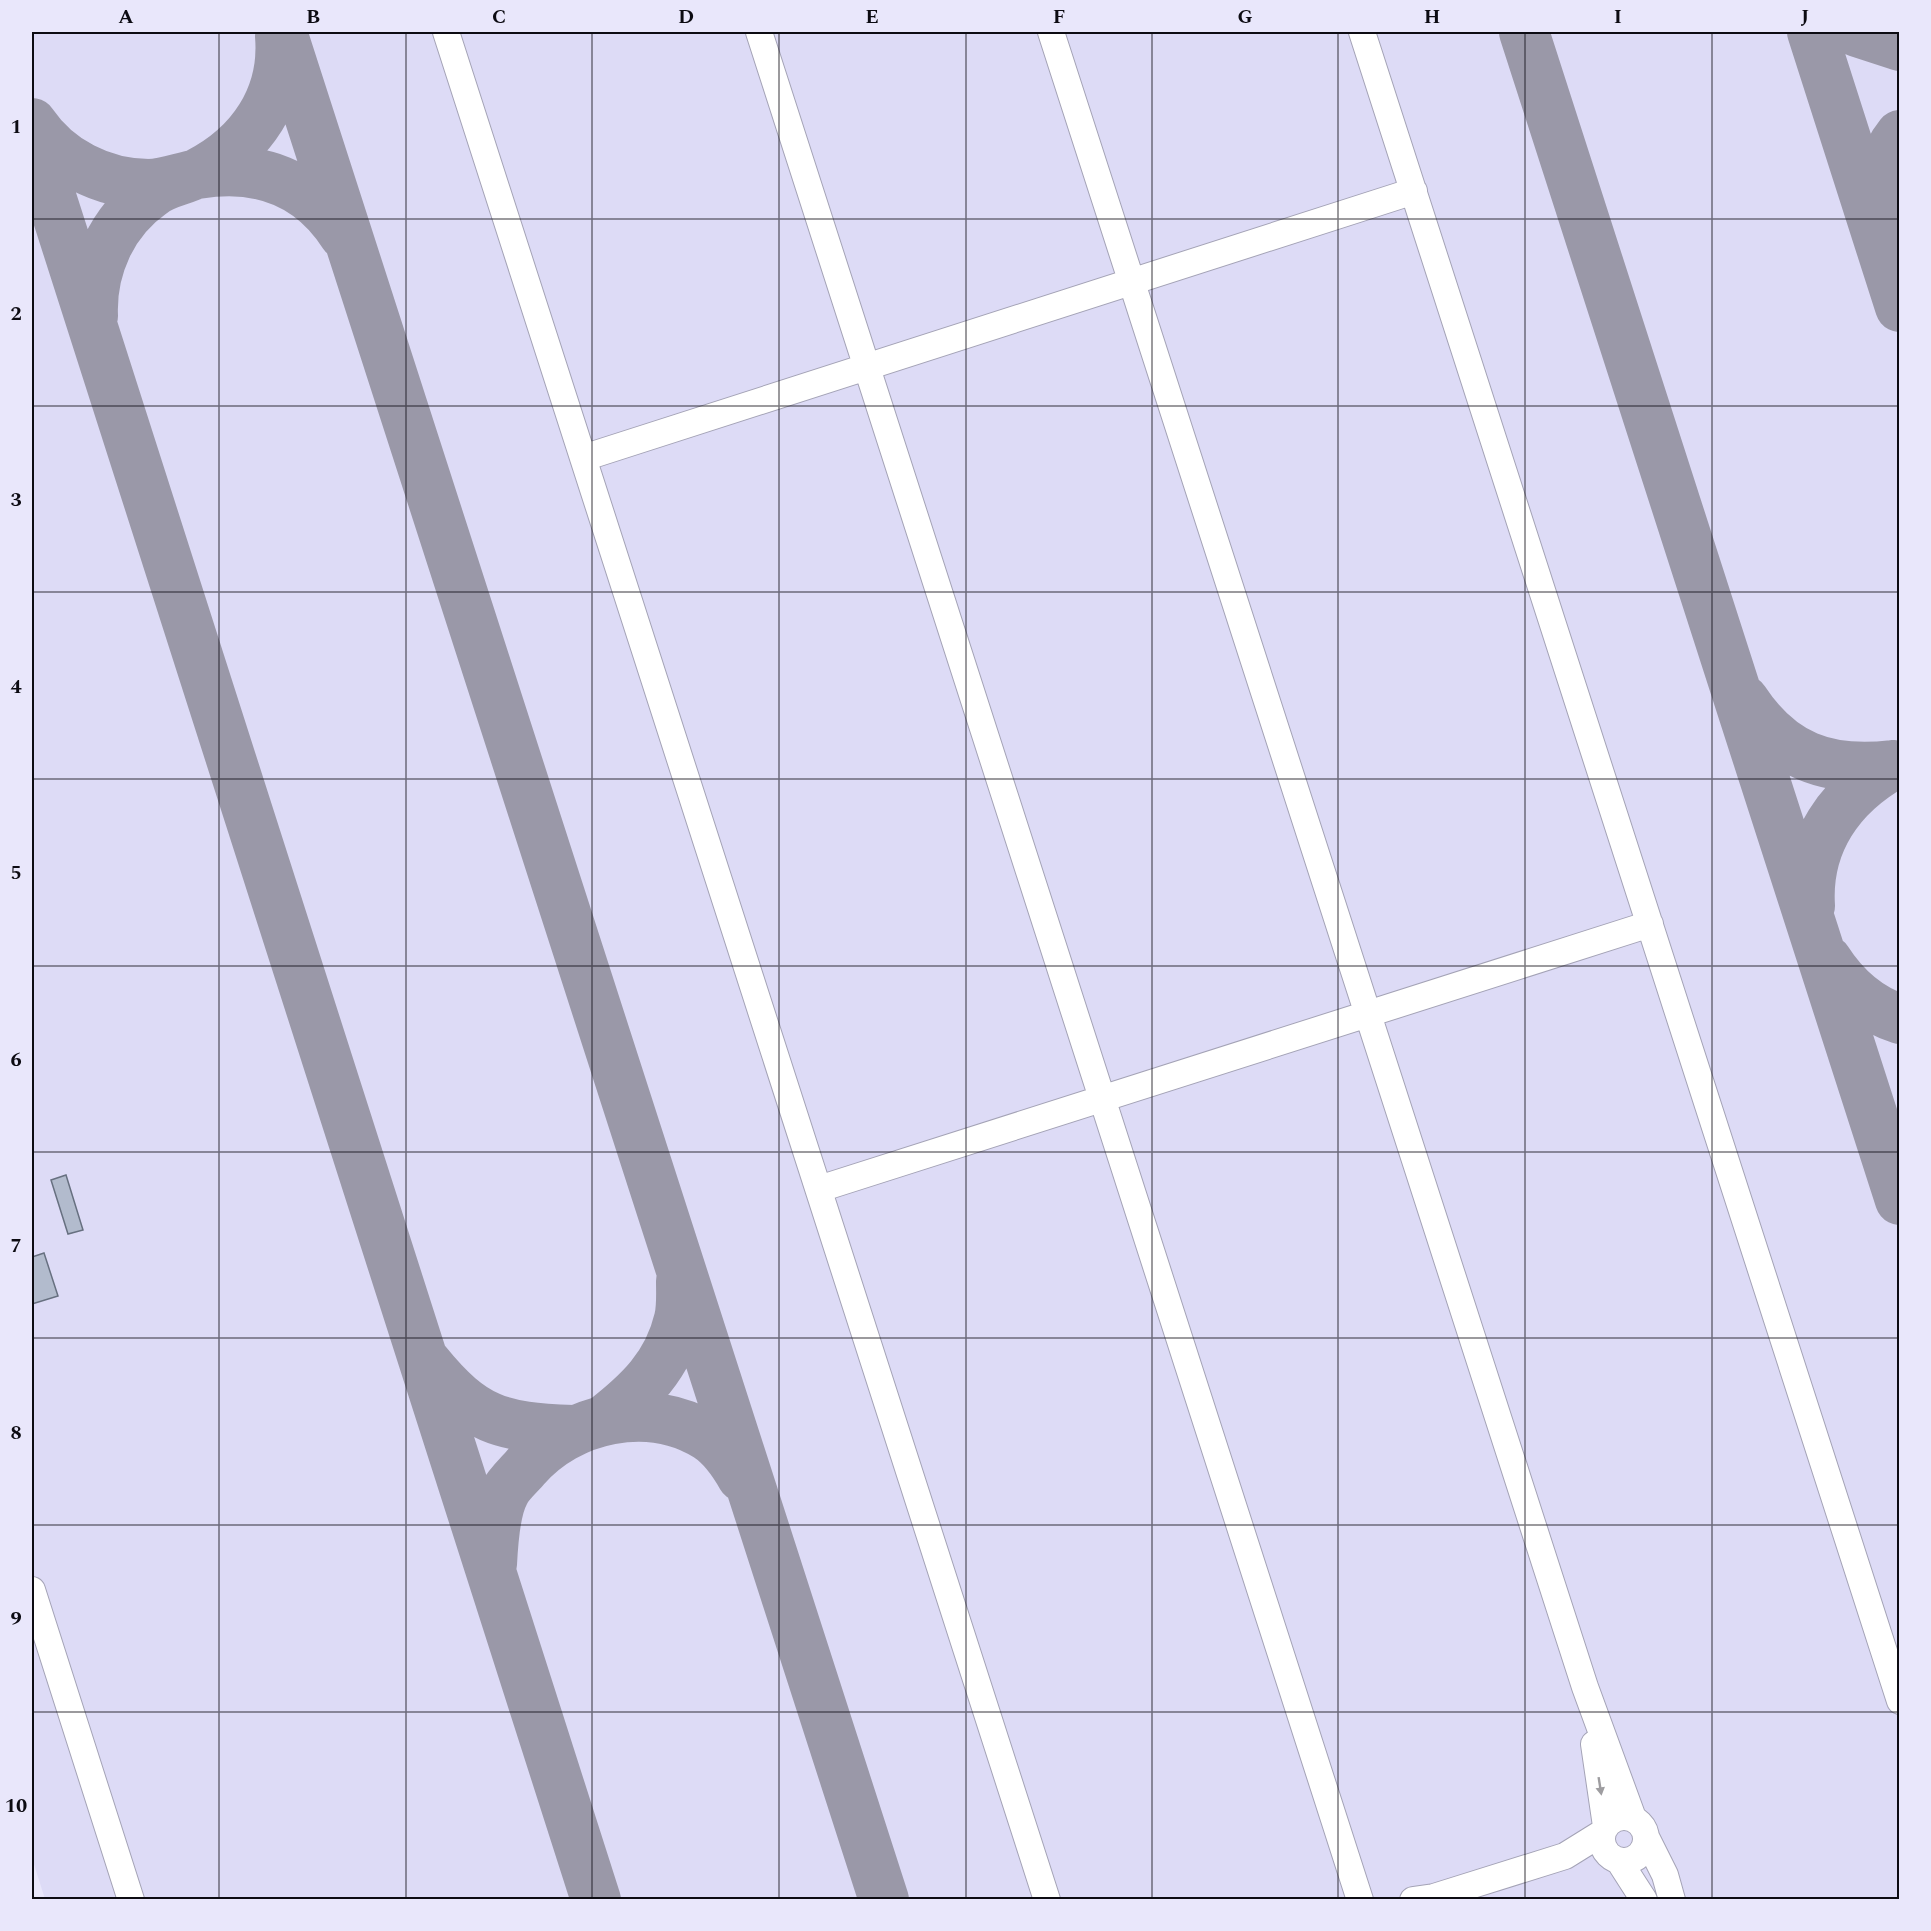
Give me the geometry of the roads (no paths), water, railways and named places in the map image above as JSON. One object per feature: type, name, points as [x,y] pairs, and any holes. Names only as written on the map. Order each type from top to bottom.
[{"type":"lane","points":[[446,32],[1047,1899]]},
{"type":"lane","points":[[759,32],[1360,1899]]},
{"type":"lane","points":[[1051,32],[1584,1687],[1640,1829],[1662,1866],[1672,1899]]},
{"type":"lane","points":[[1362,32],[1899,1701]]},
{"type":"lane","points":[[583,458],[1414,191]]},
{"type":"lane","points":[[819,1189],[1650,924]]},
{"type":"lane","points":[[32,1590],[131,1899]]},
{"type":"lane","points":[[1584,1687],[1604,1829],[1603,1846],[1644,1899]]},
{"type":"lane","points":[[1426,1899],[1565,1856],[1618,1817],[1640,1829]]},
{"type":"lane","points":[[1565,1856],[1635,1858],[1641,1854],[1640,1829]]}]
